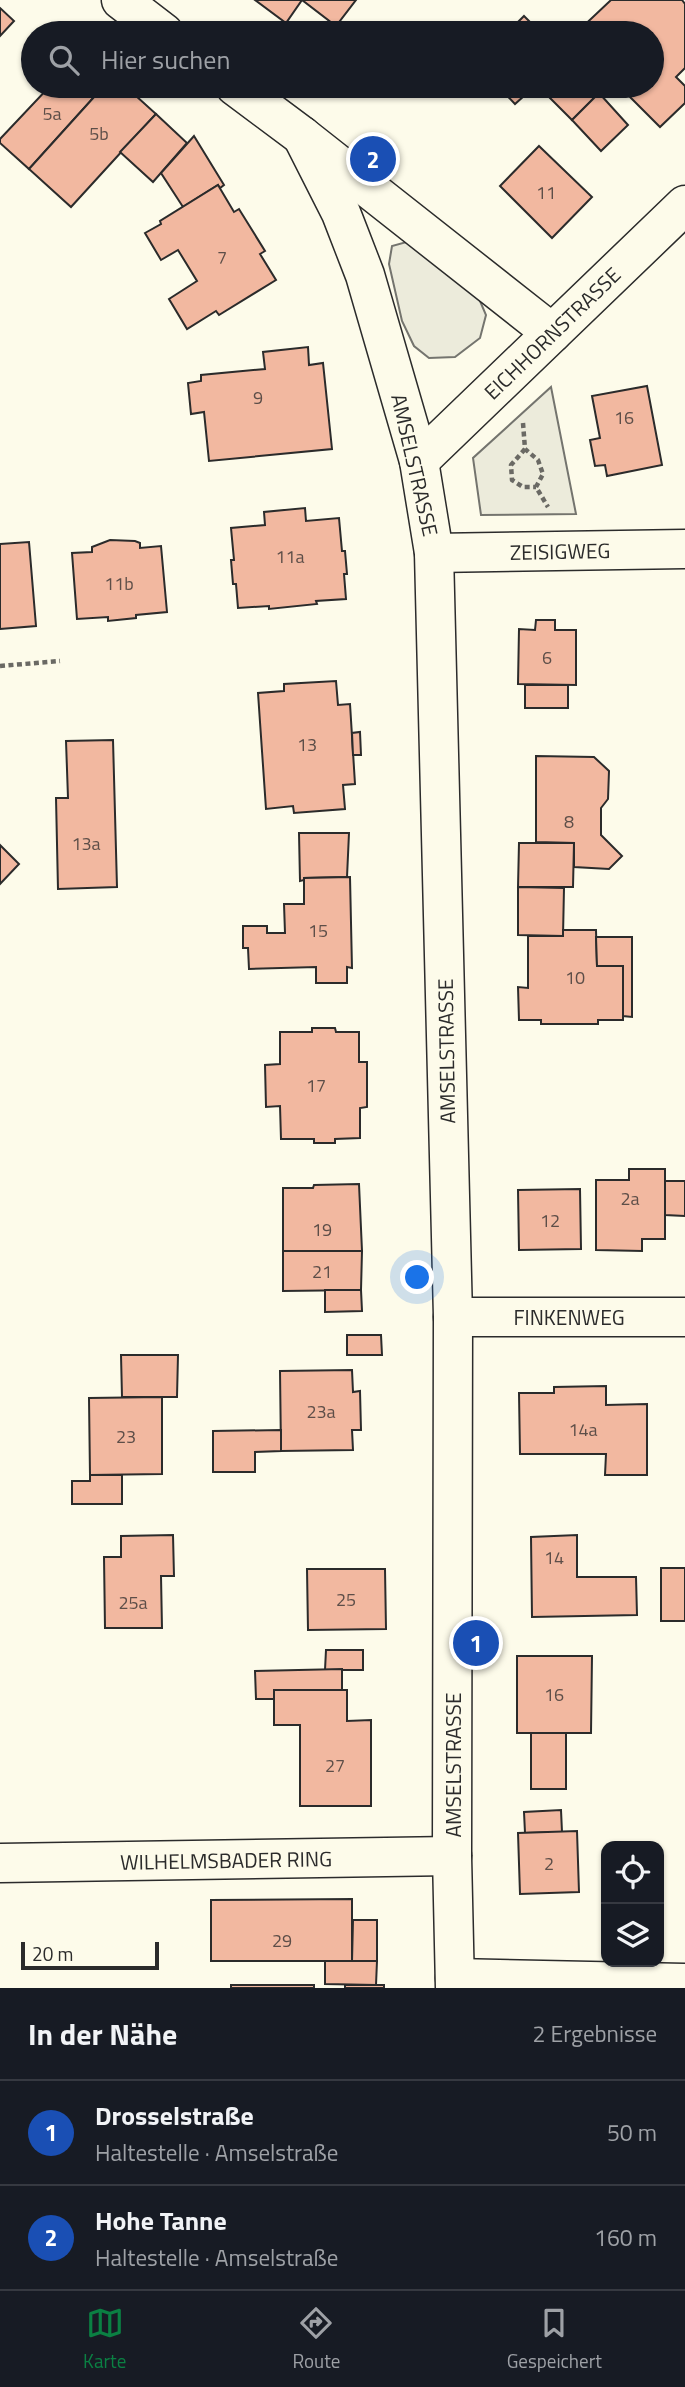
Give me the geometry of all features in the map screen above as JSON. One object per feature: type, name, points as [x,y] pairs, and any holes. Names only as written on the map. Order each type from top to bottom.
[{"type":"street","points":[[121,0],[148,21]]},
{"type":"street","name":"AMSELSTRASSE","points":[[251,98],[552,333]]},
{"type":"street","name":"AMSELSTRASSE","points":[[302,136],[341,213],[366,275],[419,461],[434,553],[453,1317],[452,1856],[455,1983]]},
{"type":"street","name":"EICHHORNSTRASSE","points":[[419,461],[685,205]]},
{"type":"street","name":"ZEISIGWEG","points":[[434,553],[685,549]]},
{"type":"street","name":"FINKENWEG","points":[[453,1317],[685,1317]]},
{"type":"street","name":"WILHELMSBADER RING","points":[[0,1863],[452,1856]]},
{"type":"street","points":[[455,1983],[685,1983]]},
{"type":"path","points":[[519,364],[525,449],[511,465],[512,480],[523,487],[536,487]]},
{"type":"path","points":[[525,449],[538,460],[543,474],[536,487]]},
{"type":"path","points":[[536,487],[552,513],[584,551]]},
{"type":"path","points":[[0,666],[60,661]]},
{"type":"shaded area","points":[[410,241],[477,294],[486,315],[480,338],[455,357],[429,358],[414,346],[402,321],[389,264],[392,246]]},
{"type":"shaded area","points":[[551,387],[576,514],[481,515],[473,458]]},
{"type":"building","points":[[255,0],[302,0],[287,21],[283,21]]},
{"type":"building","points":[[302,0],[356,0],[340,21],[329,21]]},
{"type":"building","points":[[611,0],[682,0],[685,4],[685,68],[676,77],[685,86],[685,103],[660,127],[631,98],[664,98],[664,21],[589,21]]},
{"type":"building","points":[[0,8],[14,21],[0,36]]},
{"type":"building","points":[[39,98],[93,98],[29,169],[0,143],[0,139]]},
{"type":"building","points":[[93,98],[138,98],[156,114],[71,207],[29,169]]},
{"type":"building","points":[[509,98],[522,98],[515,104]]},
{"type":"building","points":[[550,98],[594,98],[572,120]]},
{"type":"building","points":[[594,98],[604,98],[628,125],[601,151],[572,120]]},
{"type":"building","points":[[156,114],[187,143],[153,182],[120,152]]},
{"type":"building","points":[[194,136],[224,185],[220,188],[218,185],[183,207],[161,173]]},
{"type":"building","points":[[539,146],[592,197],[552,238],[500,186]]},
{"type":"building","points":[[218,185],[234,212],[239,209],[265,251],[260,254],[276,280],[219,315],[216,311],[187,329],[169,299],[197,281],[178,250],[161,260],[145,233]]},
{"type":"building","points":[[308,347],[309,365],[323,363],[332,449],[209,461],[204,412],[191,414],[188,383],[201,381],[201,375],[265,369],[263,352]]},
{"type":"building","points":[[647,386],[662,465],[607,476],[605,465],[595,466],[590,440],[600,438],[592,396]]},
{"type":"building","points":[[305,508],[306,521],[339,518],[347,574],[344,574],[346,599],[269,609],[269,606],[238,608],[236,584],[233,584],[231,528],[265,525],[264,512]]},
{"type":"building","points":[[110,540],[135,541],[140,543],[140,548],[161,546],[167,612],[108,621],[108,617],[77,619],[72,553],[92,552],[92,547]]},
{"type":"building","points":[[29,542],[36,626],[0,629],[0,544]]},
{"type":"building","points":[[536,620],[555,620],[555,630],[576,630],[576,685],[518,684],[519,629],[535,630]]},
{"type":"building","points":[[336,681],[338,705],[350,704],[355,784],[343,785],[345,809],[294,813],[293,806],[266,809],[258,693],[284,691],[284,684]]},
{"type":"building","points":[[525,685],[568,685],[568,708],[525,708]]},
{"type":"building","points":[[360,732],[361,755],[353,755],[352,733]]},
{"type":"building","points":[[113,740],[117,887],[58,889],[56,798],[68,798],[66,741]]},
{"type":"building","points":[[536,756],[594,757],[609,771],[608,799],[601,808],[601,835],[622,856],[609,869],[574,867],[574,843],[536,842]]},
{"type":"building","points":[[299,833],[349,833],[347,877],[304,878],[300,881]]},
{"type":"building","points":[[519,843],[574,843],[573,887],[518,887]]},
{"type":"building","points":[[0,845],[19,864],[0,884]]},
{"type":"building","points":[[350,877],[352,968],[347,967],[347,983],[316,983],[316,967],[249,969],[248,948],[243,948],[243,926],[267,926],[267,933],[285,933],[284,904],[304,904],[304,878]]},
{"type":"building","points":[[518,887],[564,888],[563,936],[518,935]]},
{"type":"building","points":[[563,930],[596,930],[597,966],[623,966],[623,1020],[598,1020],[598,1024],[541,1024],[541,1020],[519,1020],[518,987],[528,988],[528,936],[563,936]]},
{"type":"building","points":[[596,937],[632,937],[632,1017],[623,1016],[623,966],[597,966]]},
{"type":"building","points":[[312,1028],[359,1032],[359,1062],[367,1062],[367,1107],[360,1108],[360,1138],[335,1139],[335,1143],[314,1143],[314,1139],[281,1139],[280,1106],[266,1107],[265,1065],[280,1064],[280,1032],[312,1032]]},
{"type":"building","points":[[629,1169],[665,1169],[665,1239],[642,1239],[642,1251],[596,1250],[596,1180],[629,1180]]},
{"type":"building","points":[[665,1181],[685,1181],[685,1216],[665,1215]]},
{"type":"building","points":[[359,1184],[362,1251],[283,1251],[283,1188]]},
{"type":"building","points":[[580,1189],[581,1249],[519,1250],[518,1190]]},
{"type":"building","points":[[283,1251],[362,1251],[361,1290],[283,1291]]},
{"type":"building","points":[[325,1290],[361,1290],[362,1311],[325,1312]]},
{"type":"building","points":[[347,1335],[381,1335],[382,1355],[347,1355]]},
{"type":"building","points":[[121,1355],[178,1355],[177,1397],[122,1397]]},
{"type":"building","points":[[352,1370],[353,1392],[360,1391],[361,1430],[352,1430],[353,1450],[281,1451],[280,1371]]},
{"type":"building","points":[[606,1386],[606,1405],[647,1404],[647,1475],[605,1475],[606,1454],[520,1454],[519,1393],[554,1393],[554,1387]]},
{"type":"building","points":[[162,1397],[162,1474],[90,1475],[89,1398]]},
{"type":"building","points":[[281,1430],[281,1451],[255,1452],[255,1472],[213,1472],[213,1431]]},
{"type":"building","points":[[90,1475],[122,1475],[122,1504],[72,1504],[72,1481],[90,1481]]},
{"type":"building","points":[[173,1535],[174,1576],[161,1576],[162,1628],[105,1628],[104,1557],[121,1557],[121,1536]]},
{"type":"building","points":[[577,1535],[577,1577],[636,1577],[637,1615],[532,1617],[531,1537]]},
{"type":"building","points":[[661,1568],[685,1568],[685,1621],[661,1621]]},
{"type":"building","points":[[307,1569],[385,1569],[386,1629],[308,1630]]},
{"type":"building","points":[[326,1650],[363,1650],[363,1670],[325,1670]]},
{"type":"building","points":[[517,1656],[592,1656],[591,1733],[517,1733]]},
{"type":"building","points":[[342,1669],[342,1691],[274,1690],[274,1699],[256,1699],[255,1671]]},
{"type":"building","points":[[274,1690],[347,1690],[347,1721],[371,1720],[371,1806],[300,1806],[300,1725],[274,1725]]},
{"type":"building","points":[[531,1733],[566,1733],[566,1789],[531,1789]]},
{"type":"building","points":[[561,1810],[562,1832],[525,1833],[524,1812]]},
{"type":"building","points":[[577,1831],[579,1892],[520,1894],[518,1833]]},
{"type":"building","points":[[352,1899],[352,1961],[211,1961],[211,1900]]},
{"type":"building","points":[[353,1920],[377,1920],[377,1961],[352,1961]]},
{"type":"building","points":[[325,1961],[377,1961],[376,1985],[325,1984]]},
{"type":"building","points":[[231,1985],[314,1985],[314,1988],[231,1988]]},
{"type":"building","points":[[345,1985],[384,1985],[384,1988],[345,1988]]},
{"type":"place","name":"Hohe Tanne","points":[[373,159]]},
{"type":"place","name":"Drosselstraße","points":[[476,1643]]}]
